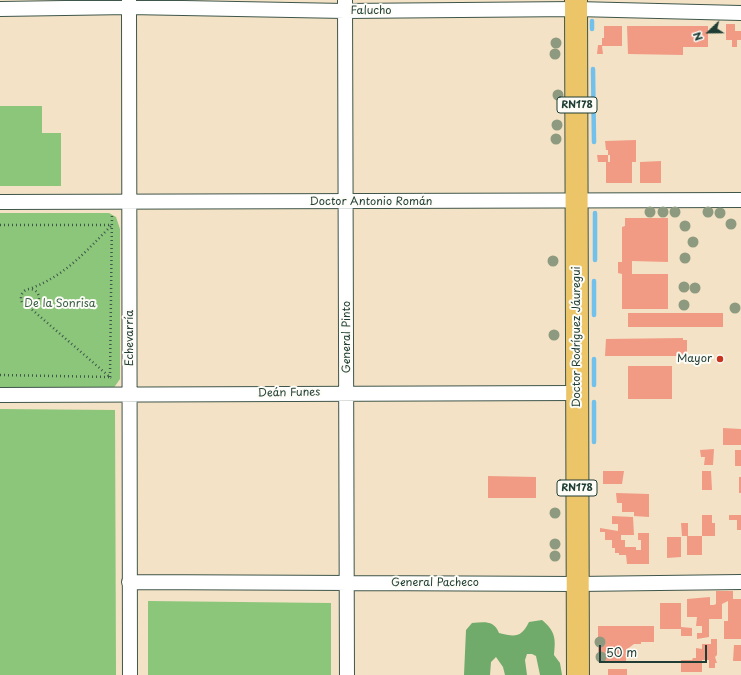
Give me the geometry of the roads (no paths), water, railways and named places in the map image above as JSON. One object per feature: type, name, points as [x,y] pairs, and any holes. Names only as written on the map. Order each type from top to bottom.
[{"type":"main road","name":"Doctor Rodríguez Jáuregui","points":[[576,4],[578,202],[578,675]]},
{"type":"street","name":"Falucho","points":[[0,8],[129,4],[576,4],[741,13]]},
{"type":"street","name":"Echevarría","points":[[129,4],[130,675]]},
{"type":"street","name":"General Pinto","points":[[345,5],[348,583],[347,675]]},
{"type":"street","name":"Doctor Antonio Román","points":[[0,202],[578,202],[741,200]]},
{"type":"street","name":"Deán Funes","points":[[0,395],[130,396],[347,393],[577,393]]},
{"type":"street","name":"General Pacheco","points":[[129,582],[577,584],[741,582]]},
{"type":"waterway","points":[[592,21],[592,29]]},
{"type":"waterway","points":[[593,69],[594,142]]},
{"type":"waterway","points":[[595,213],[595,260]]},
{"type":"waterway","points":[[594,281],[594,315]]},
{"type":"waterway","points":[[594,359],[594,385]]},
{"type":"waterway","points":[[594,402],[594,442]]},
{"type":"place","name":"Mayor","points":[[720,359]]},
{"type":"park label","name":"De la Sonrisa","points":[[60,304]]}]
